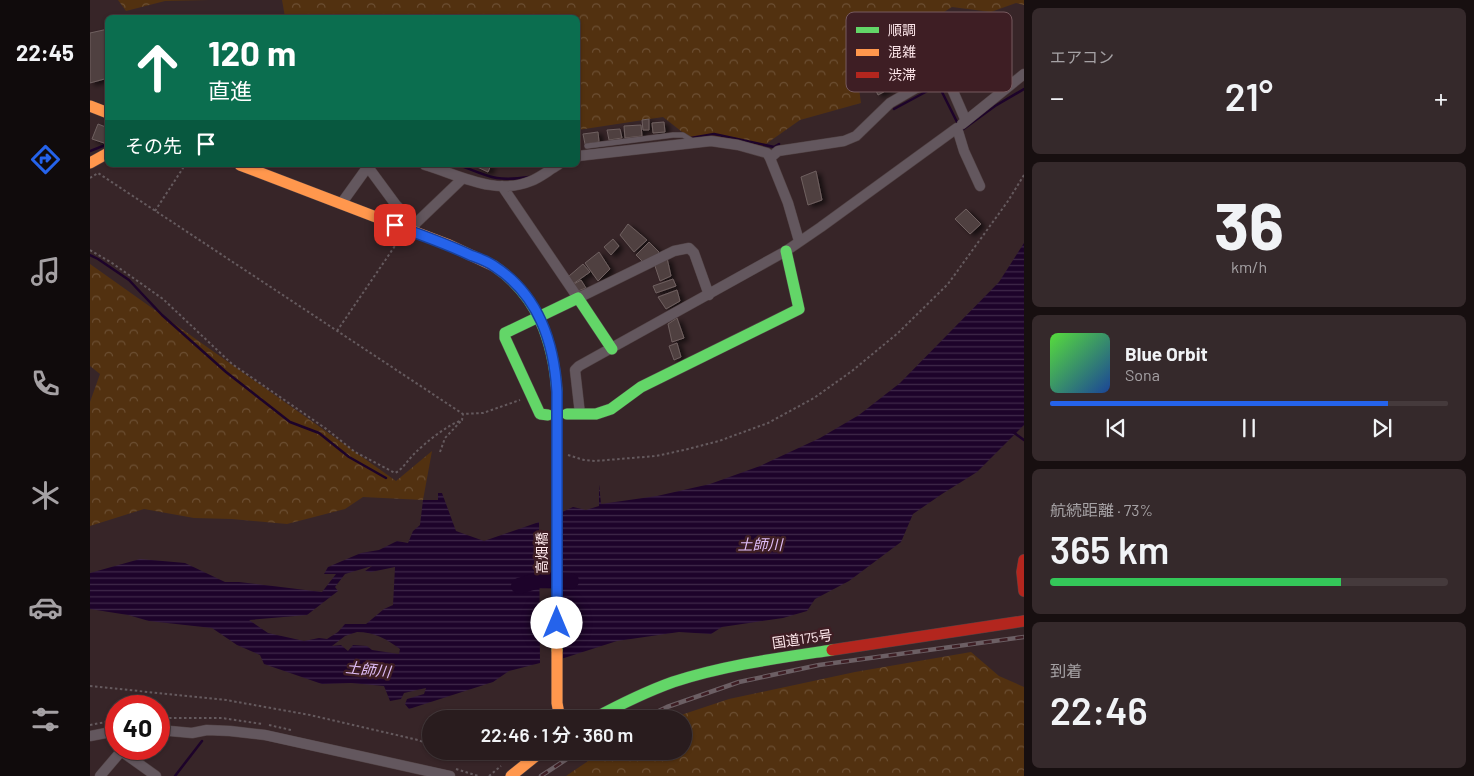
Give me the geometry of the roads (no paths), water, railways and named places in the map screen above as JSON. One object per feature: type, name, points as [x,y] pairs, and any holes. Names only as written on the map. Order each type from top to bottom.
[{"type":"main road","points":[[90,106],[105,112]]},
{"type":"main road","points":[[90,163],[105,155]]},
{"type":"main road","name":"高畑橋","points":[[245,167],[448,244],[494,266],[518,287],[540,316],[549,338],[555,366],[557,392],[558,710]]},
{"type":"main road","points":[[567,414],[596,414],[611,410],[641,387],[799,309],[786,251]]},
{"type":"main road","points":[[548,415],[540,414],[505,338],[505,333],[578,298],[612,349]]},
{"type":"main road","points":[[1024,560],[1022,572],[1024,592]]},
{"type":"main road","name":"国道175号","points":[[610,710],[628,700],[674,682],[758,660],[1024,621]]},
{"type":"main road","points":[[511,776],[531,760]]},
{"type":"street","points":[[1012,84],[1024,74]]},
{"type":"street","points":[[770,158],[778,151],[844,141],[856,136],[890,103],[909,92]]},
{"type":"street","points":[[953,92],[966,121]]},
{"type":"street","points":[[580,414],[576,370],[579,366],[786,251],[821,228],[957,128],[1002,92]]},
{"type":"street","points":[[957,128],[964,150],[980,186]]},
{"type":"street","points":[[580,156],[711,141],[738,145],[767,153],[788,203],[799,242]]},
{"type":"street","points":[[341,204],[367,167]]},
{"type":"street","points":[[369,167],[396,205],[410,230],[462,179]]},
{"type":"street","points":[[430,167],[462,179],[502,186],[529,182],[555,167]]},
{"type":"street","points":[[502,186],[578,298],[674,251],[689,248],[694,252],[709,295]]},
{"type":"street","points":[[170,731],[192,734],[208,730],[265,735],[450,776]]},
{"type":"street","points":[[90,736],[105,733]]},
{"type":"street","points":[[100,776],[114,760]]},
{"type":"street","points":[[135,760],[156,776]]},
{"type":"lane","points":[[587,146],[673,135],[683,135],[695,143]]},
{"type":"water","name":"土師川","points":[[1024,243],[1024,425],[977,472],[913,514],[901,542],[849,581],[815,599],[807,611],[783,618],[722,627],[711,634],[679,632],[617,641],[561,659],[560,513],[573,507],[586,510],[599,506],[599,484],[601,504],[657,496],[710,484],[760,466],[820,438],[859,415],[900,383],[999,282]]},
{"type":"water","points":[[438,493],[442,493],[456,531],[484,541],[539,522],[540,663],[509,671],[493,682],[409,709],[405,704],[407,699],[424,694],[426,688],[404,693],[401,699],[390,701],[384,686],[351,683],[322,684],[264,664],[260,655],[237,645],[212,628],[149,621],[128,615],[90,609],[90,573],[140,559],[185,563],[225,582],[322,592],[336,574],[324,574],[328,567],[361,553],[379,550],[397,541],[408,543],[413,531],[420,525],[423,500],[438,500]],"holes":[[[372,566],[365,571],[371,572],[395,567],[393,605],[384,609],[366,624],[345,624],[338,632],[327,639],[319,638],[304,641],[268,633],[249,620],[307,615],[338,591],[335,587],[345,574]],[[357,632],[369,633],[385,639],[400,649],[399,654],[372,650],[367,646],[353,645],[348,651],[341,645],[332,646],[345,636]]]},
{"type":"waterway","points":[[962,130],[995,106],[1024,89]]},
{"type":"waterway","points":[[894,109],[926,92]]},
{"type":"waterway","points":[[942,92],[958,124]]},
{"type":"waterway","points":[[691,138],[714,134],[774,147],[779,144]]},
{"type":"waterway","points":[[90,151],[105,145]]},
{"type":"waterway","points":[[464,167],[501,179],[529,177]]},
{"type":"waterway","points":[[90,255],[129,280],[162,315],[226,372],[290,422],[319,433],[349,457],[386,478]]},
{"type":"waterway","points":[[1013,432],[1024,440]]},
{"type":"waterway","name":"土師川","points":[[519,586],[539,580],[571,581]]},
{"type":"waterway","points":[[175,776],[202,741]]},
{"type":"railway","points":[[661,710],[739,682],[819,665],[1024,637]]},
{"type":"railway","points":[[541,776],[565,760]]}]
